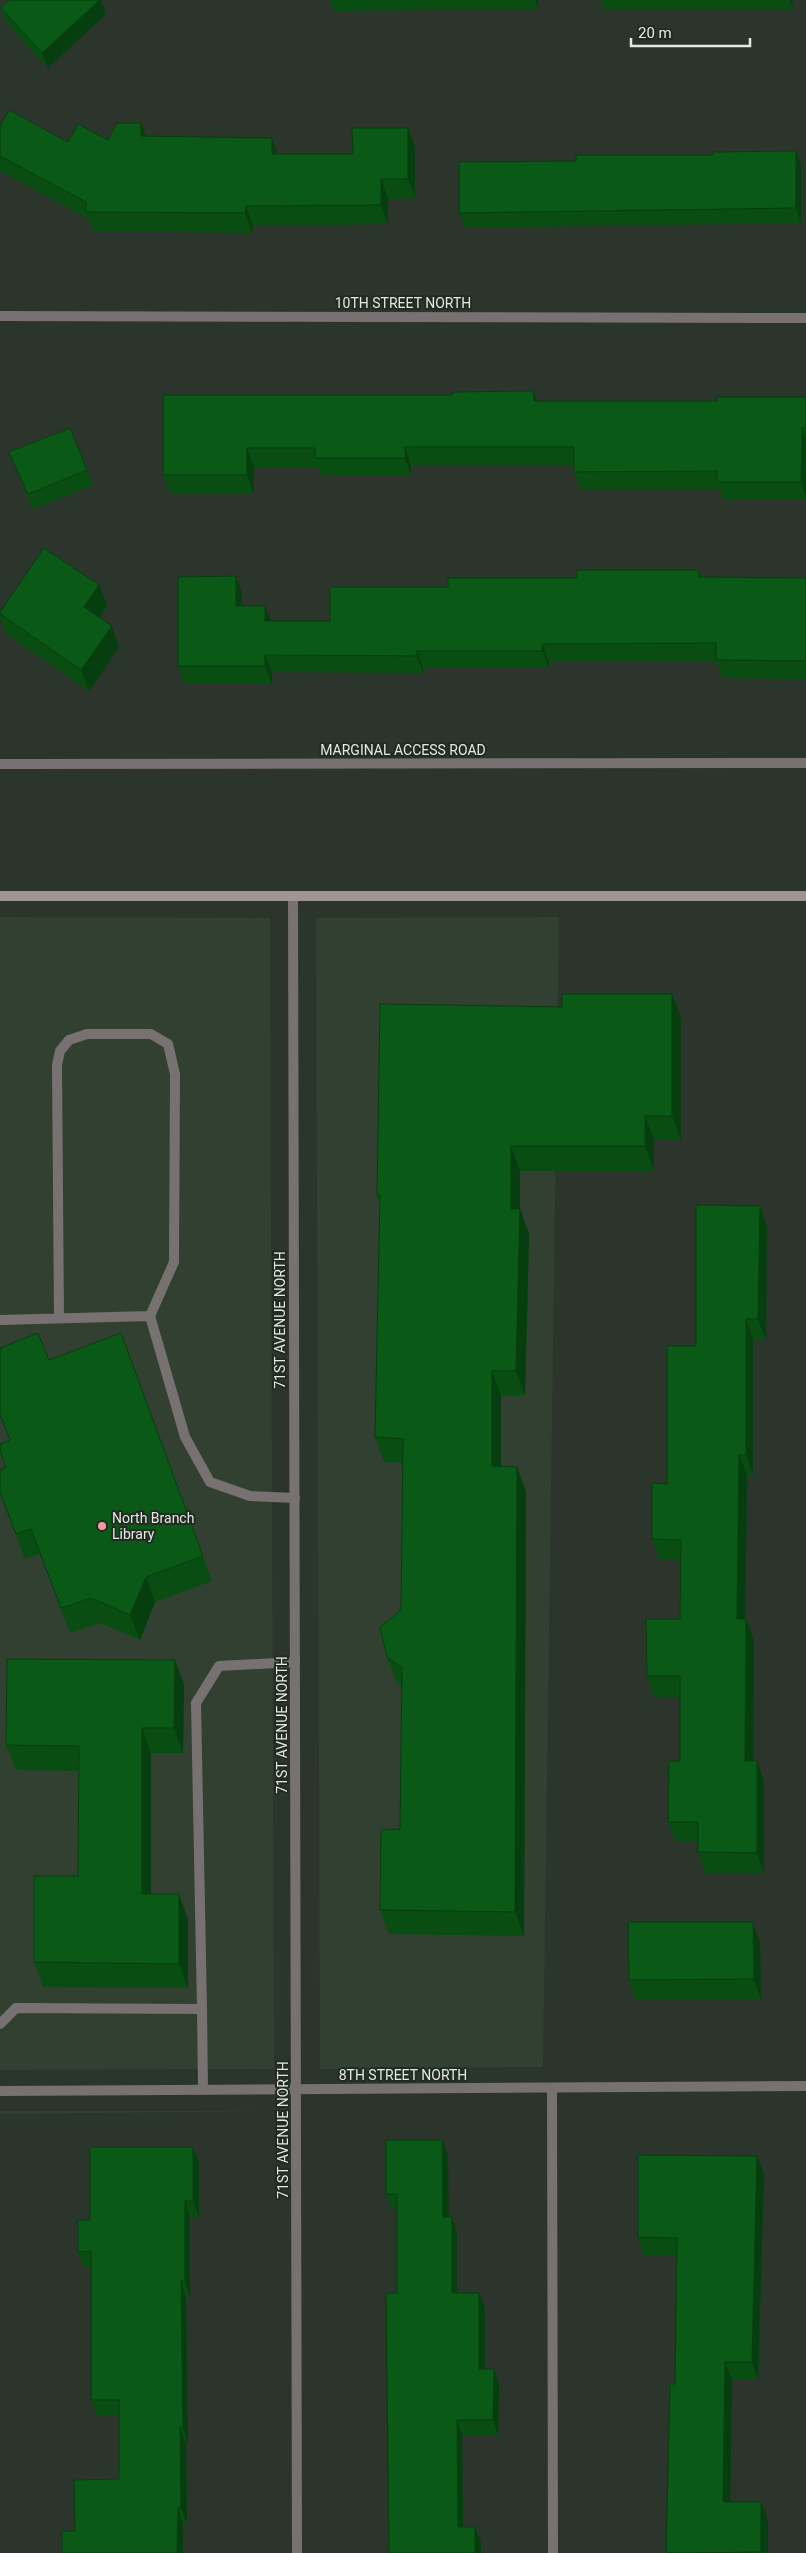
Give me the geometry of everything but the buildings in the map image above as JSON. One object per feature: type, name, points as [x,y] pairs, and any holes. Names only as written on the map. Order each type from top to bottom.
[{"type":"main road","points":[[0,896],[806,896]]},
{"type":"street","name":"10TH STREET NORTH","points":[[0,316],[806,318]]},
{"type":"street","name":"MARGINAL ACCESS ROAD","points":[[0,764],[806,763]]},
{"type":"street","name":"71ST AVENUE NORTH","points":[[293,897],[297,2553]]},
{"type":"street","points":[[59,1318],[57,1065],[60,1051],[69,1040],[88,1034],[152,1034],[168,1044],[174,1074],[174,1262],[150,1316],[185,1437],[210,1482],[250,1496],[295,1498]]},
{"type":"street","points":[[0,1320],[150,1316]]},
{"type":"street","points":[[203,2090],[196,1704],[219,1666],[295,1662]]},
{"type":"street","points":[[0,2024],[16,2008],[202,2009]]},
{"type":"street","name":"8TH STREET NORTH","points":[[0,2090],[806,2086]]},
{"type":"street","points":[[552,2088],[553,2553]]},
{"type":"shaded area","points":[[0,917],[270,918],[274,2069],[0,2070]]},
{"type":"shaded area","points":[[559,917],[543,2067],[320,2069],[316,918]]},
{"type":"shaded area","points":[[0,2111],[274,2111],[0,2114]]},
{"type":"place","name":"North Branch Library","points":[[102,1526]]}]
